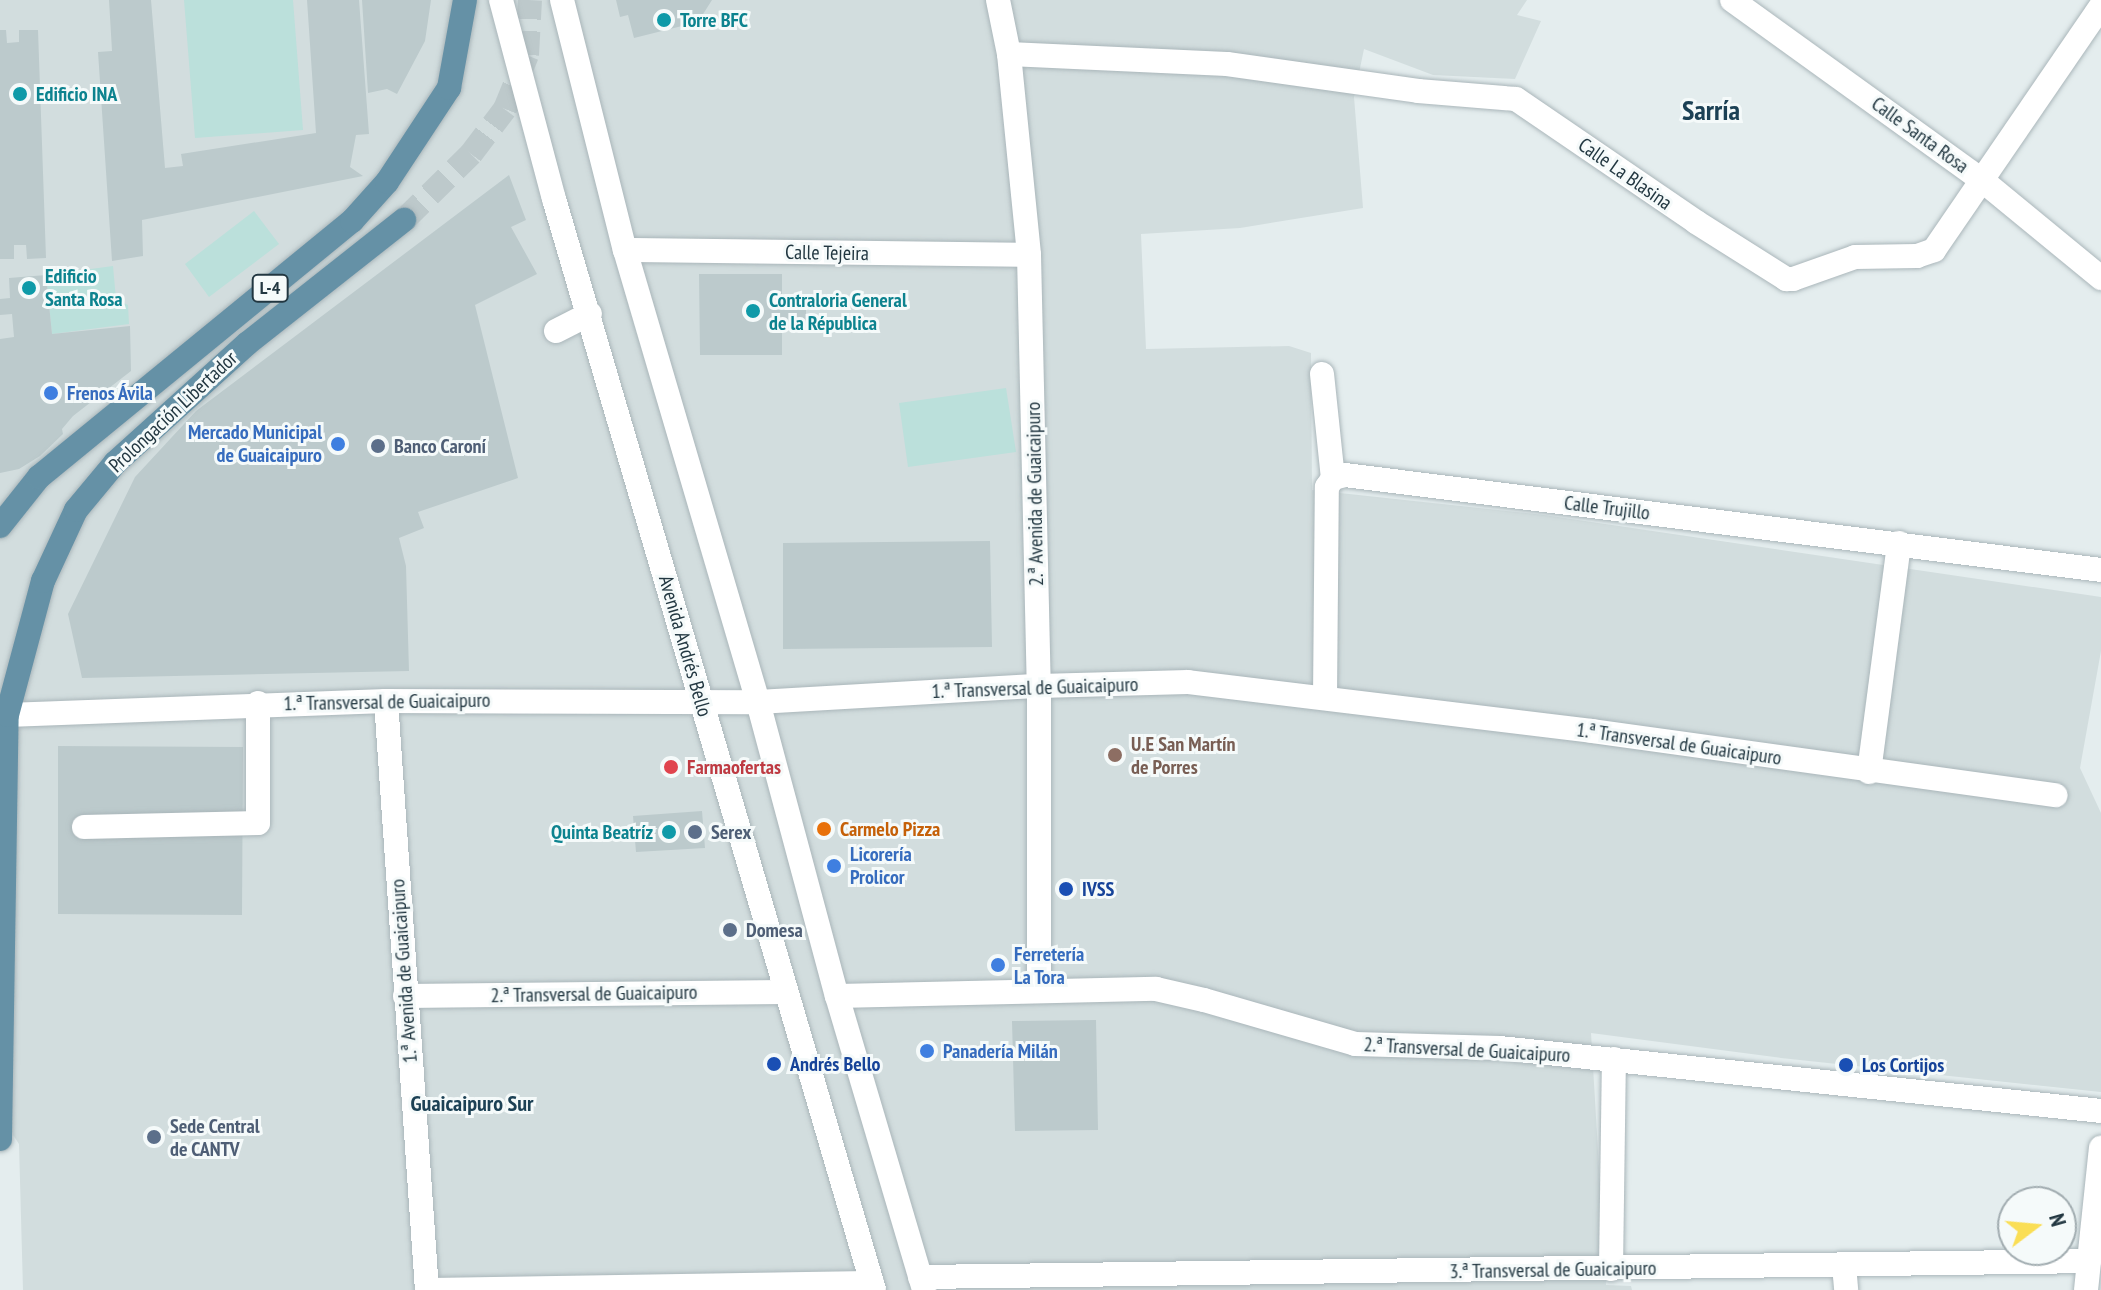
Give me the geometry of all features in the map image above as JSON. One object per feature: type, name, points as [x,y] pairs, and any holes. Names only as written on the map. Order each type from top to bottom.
[{"type":"main road","name":"Prolongación Libertador","points":[[0,526],[39,477],[352,221],[387,182],[449,88],[465,0]]},
{"type":"main road","name":"Prolongación Libertador","points":[[0,1139],[7,715],[43,581],[76,510],[115,463],[248,343],[404,220]]},
{"type":"main road","points":[[0,492],[39,477]]},
{"type":"street","name":"Avenida Andrés Bello","points":[[501,0],[554,199],[590,314],[784,992],[873,1286]]},
{"type":"street","name":"2.ª Avenida de Guaicaipuro","points":[[998,0],[1009,54],[1029,255],[1039,686],[1039,989]]},
{"type":"street","name":"Calle Santa Rosa","points":[[1732,0],[1983,181],[2101,278]]},
{"type":"street","name":"Calle La Blasina","points":[[1009,54],[1227,64],[1418,91],[1516,99],[1696,222],[1786,279],[1800,278],[1855,257],[1926,255],[1934,250],[1983,181],[2096,7]]},
{"type":"street","points":[[566,8],[625,250],[758,702],[837,996],[922,1284]]},
{"type":"street","name":"Calle Tejeira","points":[[625,250],[1029,255]]},
{"type":"street","points":[[556,331],[590,314]]},
{"type":"street","points":[[1322,374],[1333,478],[1327,487],[1325,698]]},
{"type":"street","name":"Calle Trujillo","points":[[1333,478],[1345,475],[2101,570]]},
{"type":"street","points":[[1869,772],[1899,543]]},
{"type":"street","name":"1.ª Transversal de Guaicaipuro","points":[[7,715],[258,703],[758,702],[1039,686],[1188,682],[1592,731],[1869,772],[2056,795]]},
{"type":"street","name":"1.ª Avenida de Guaicaipuro","points":[[386,701],[427,1290]]},
{"type":"street","points":[[84,827],[258,823],[258,703]]},
{"type":"street","name":"2.ª Transversal de Guaicaipuro","points":[[837,996],[1039,989],[1156,989],[1355,1044],[1485,1046],[2101,1111]]},
{"type":"street","name":"2.ª Transversal de Guaicaipuro","points":[[405,996],[784,992]]},
{"type":"street","points":[[1611,1269],[1614,1059]]},
{"type":"street","points":[[2086,1290],[2101,1148]]},
{"type":"street","name":"3.ª Transversal de Guaicaipuro","points":[[922,1284],[2089,1261]]},
{"type":"street","points":[[1844,1265],[1846,1290]]},
{"type":"street","points":[[427,1290],[873,1286]]},
{"type":"shaded area","points":[[0,0],[1527,0],[1517,15],[1541,21],[1515,79],[1433,75],[1364,49],[1354,97],[1363,208],[1240,228],[1141,234],[1146,349],[1289,346],[1311,353],[1312,490],[1544,515],[2101,597],[2101,651],[2080,768],[2101,813],[2101,1092],[1781,1058],[1591,1033],[1606,1285],[1631,1286],[1632,1290],[23,1290],[19,1144],[0,1115]]},
{"type":"green space","points":[[184,0],[293,0],[303,130],[195,138]]},
{"type":"green space","points":[[254,211],[279,244],[209,297],[185,264]]},
{"type":"green space","points":[[113,266],[116,299],[128,305],[129,324],[52,334],[46,275]]},
{"type":"green space","points":[[1006,388],[1016,452],[908,467],[899,403]]},
{"type":"building","points":[[109,0],[151,0],[165,168],[183,166],[181,154],[316,133],[307,0],[359,0],[369,134],[356,135],[350,167],[363,176],[142,220],[143,256],[112,261],[98,52],[112,51]]},
{"type":"building","points":[[362,0],[431,0],[425,41],[397,94],[387,89],[368,93]]},
{"type":"building","name":"Torre BFC","points":[[616,0],[712,0],[698,22],[634,38],[628,15],[620,17]]},
{"type":"building","name":"Edificio INA","points":[[0,30],[6,30],[7,43],[19,42],[19,30],[38,30],[46,258],[27,259],[26,245],[14,245],[14,259],[0,259]]},
{"type":"building","name":"Mercado Municipal de Guaicaipuro","points":[[509,175],[526,220],[511,227],[537,274],[475,305],[518,478],[418,512],[424,528],[399,538],[406,566],[409,671],[82,678],[68,614],[135,477],[196,411]]},
{"type":"building","name":"Contraloria General de la Républica","points":[[699,274],[782,274],[782,297],[806,297],[806,326],[782,326],[782,355],[700,355]]},
{"type":"building","name":"Frenos Ávila","points":[[46,275],[52,334],[130,326],[131,371],[73,416],[62,429],[63,434],[40,456],[19,469],[0,473],[0,339],[14,337],[12,314],[0,315],[0,299],[10,298],[9,278]]},
{"type":"building","points":[[990,541],[992,647],[783,649],[783,543]]},
{"type":"building","points":[[58,746],[243,747],[242,915],[58,914]]},
{"type":"building","name":"Quinta Beatríz","points":[[702,811],[705,848],[636,852],[633,816]]},
{"type":"building","points":[[1096,1020],[1098,1130],[1015,1131],[1012,1021]]},
{"type":"tunnel","points":[[404,220],[471,154],[505,109],[527,55],[530,0]]},
{"type":"place","name":"Torre BFC","points":[[664,20]]},
{"type":"place","name":"Edificio INA","points":[[20,94]]},
{"type":"place","name":"Edificio Santa Rosa","points":[[29,288]]},
{"type":"place","name":"Contraloria General de la Républica","points":[[753,311]]},
{"type":"place","name":"Frenos Ávila","points":[[51,393]]},
{"type":"place","name":"Mercado Municipal de Guaicaipuro","points":[[338,444]]},
{"type":"place","name":"Banco Caroní","points":[[378,446]]},
{"type":"place","name":"U.E San Martín de Porres","points":[[1115,755]]},
{"type":"place","name":"Farmaofertas","points":[[671,767]]},
{"type":"place","name":"Carmelo Pizza","points":[[824,829]]},
{"type":"place","name":"Quinta Beatríz","points":[[669,832]]},
{"type":"place","name":"Serex","points":[[695,832]]},
{"type":"place","name":"Licorería Prolicor","points":[[834,866]]},
{"type":"place","name":"IVSS","points":[[1066,889]]},
{"type":"place","name":"Domesa","points":[[730,930]]},
{"type":"place","name":"Ferretería La Tora","points":[[998,965]]},
{"type":"place","name":"Panadería Milán","points":[[927,1051]]},
{"type":"place","name":"Andrés Bello","points":[[774,1064]]},
{"type":"place","name":"Los Cortijos","points":[[1846,1065]]},
{"type":"place","name":"Sede Central de CANTV","points":[[154,1137]]},
{"type":"district","name":"Sarría","points":[[1711,110]]},
{"type":"district","name":"Guaicaipuro Sur","points":[[472,1104]]}]
